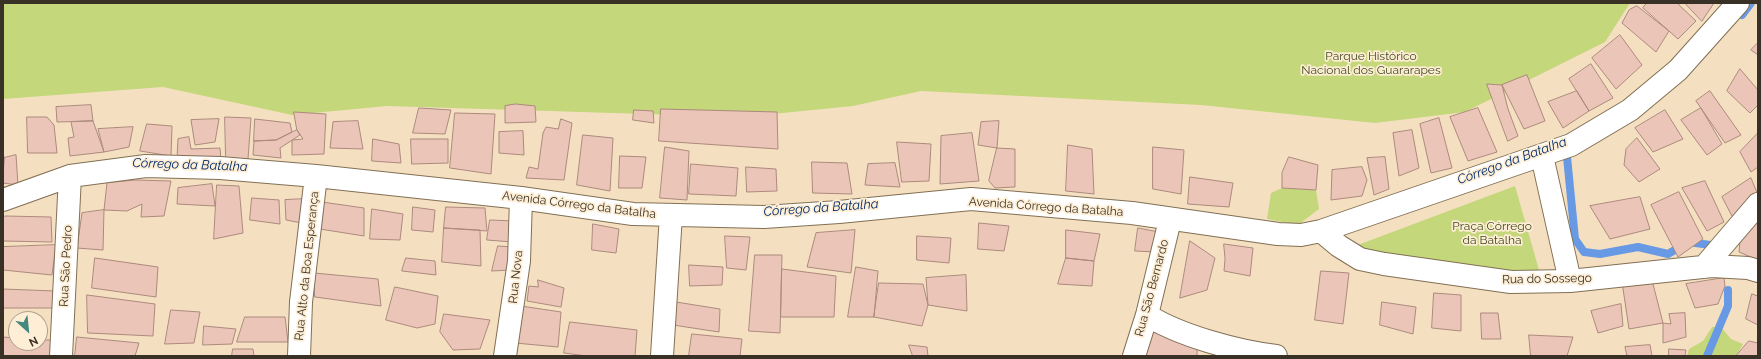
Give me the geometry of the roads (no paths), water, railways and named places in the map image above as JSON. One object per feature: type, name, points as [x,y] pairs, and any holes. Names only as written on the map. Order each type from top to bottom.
[{"type":"street","name":"Avenida Córrego da Batalha","points":[[3,200],[70,176],[146,166],[220,168],[316,176],[521,198],[633,214],[764,216],[839,212],[971,200],[1132,213],[1170,220],[1278,234],[1301,234],[1321,231],[1571,145],[1630,110],[1678,70],[1738,3]]},
{"type":"street","points":[[1542,156],[1570,280]]},
{"type":"street","name":"Rua São Pedro","points":[[61,356],[70,176]]},
{"type":"street","name":"Rua Alto da Boa Esperança","points":[[299,356],[301,302],[316,176]]},
{"type":"street","name":"Rua Nova","points":[[505,356],[519,261],[521,198]]},
{"type":"street","points":[[1704,267],[1758,204]]},
{"type":"street","points":[[662,356],[671,215]]},
{"type":"street","name":"Rua São Bernardo","points":[[1134,356],[1147,315],[1170,220]]},
{"type":"street","name":"Rua do Sossego","points":[[1321,231],[1339,246],[1360,259],[1384,264],[1511,282],[1570,280],[1704,267],[1748,268],[1758,271]]},
{"type":"street","points":[[1147,315],[1157,321],[1216,343],[1251,352],[1276,356]]},
{"type":"waterway","name":"Córrego da Batalha","points":[[1742,15],[1751,3]]},
{"type":"waterway","points":[[1567,157],[1575,239],[1584,252],[1600,254],[1638,247],[1668,254],[1688,242],[1718,246]]},
{"type":"waterway","points":[[1707,356],[1728,306],[1728,290]]},
{"type":"park label","name":"Parque Histórico Nacional dos Guararapes","points":[[1371,63]]},
{"type":"park label","name":"Praça Córrego da Batalha","points":[[1492,233]]}]
